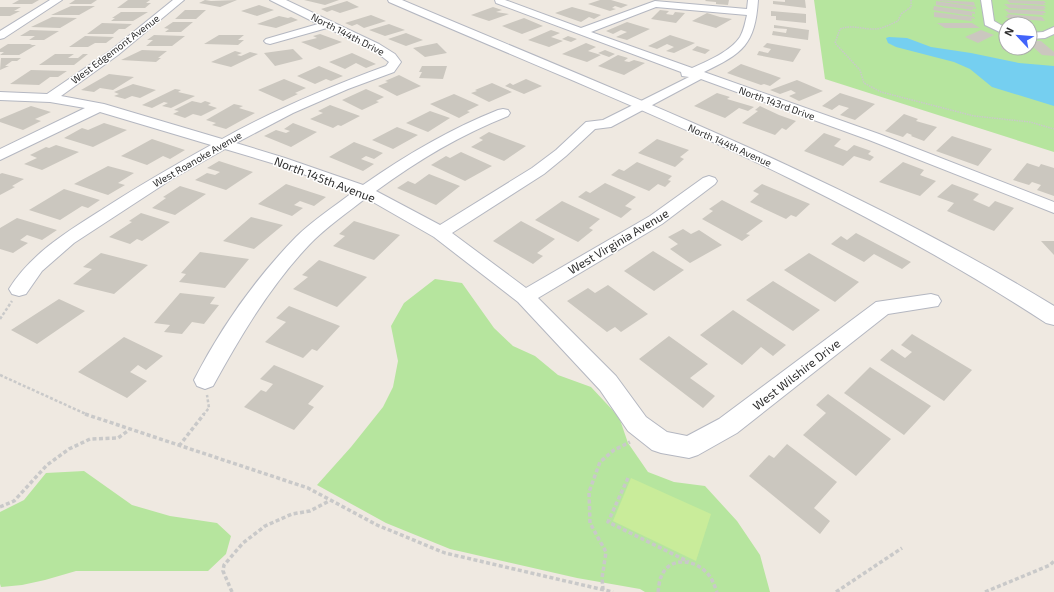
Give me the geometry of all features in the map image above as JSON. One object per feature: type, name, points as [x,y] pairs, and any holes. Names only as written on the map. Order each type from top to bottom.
[{"type":"main road","name":"North 144th Avenue","points":[[395,0],[758,157],[856,204],[999,282],[1054,317]]},
{"type":"street","points":[[0,36],[57,0]]},
{"type":"street","name":"West Edgemont Avenue","points":[[50,98],[114,52],[179,0]]},
{"type":"street","name":"North 144th Drive","points":[[275,0],[297,8],[327,25],[369,43],[393,57],[395,62]]},
{"type":"street","name":"North 143rd Drive","points":[[500,0],[581,32],[874,137],[1054,208]]},
{"type":"street","points":[[440,233],[538,171],[561,153],[591,125],[606,124],[666,81],[681,74],[693,72],[731,52],[741,44],[749,32],[753,0]]},
{"type":"street","points":[[986,0],[989,23],[998,28]]},
{"type":"street","points":[[581,32],[655,4],[752,13]]},
{"type":"street","points":[[270,40],[327,25]]},
{"type":"street","points":[[1038,35],[1045,35],[1054,30]]},
{"type":"street","name":"West Roanoke Avenue","points":[[19,289],[35,267],[68,240],[166,176],[221,144],[288,110],[344,86],[390,69],[395,62]]},
{"type":"street","points":[[635,103],[696,78],[693,72]]},
{"type":"street","points":[[666,81],[679,86]]},
{"type":"street","name":"North 145th Avenue","points":[[0,96],[50,98],[99,107],[221,144],[280,160],[365,191],[440,233],[525,297],[608,383],[637,424],[661,442]]},
{"type":"street","points":[[0,154],[99,107]]},
{"type":"street","points":[[205,380],[226,343],[260,291],[304,240],[365,191],[422,151],[475,123],[503,113]]},
{"type":"street","name":"West Virginia Avenue","points":[[525,297],[656,220],[709,181]]},
{"type":"street","name":"West Wilshire Drive","points":[[661,442],[689,447],[728,426],[883,307],[931,301]]},
{"type":"path","points":[[911,0],[911,7],[899,16],[898,21],[882,28],[873,30],[850,26],[840,29],[836,44],[860,70],[864,83],[871,88],[905,100],[974,116],[1030,122],[1054,129]]},
{"type":"path","points":[[0,319],[19,289]]},
{"type":"path","points":[[0,375],[78,412],[308,488],[377,525],[446,553],[612,592]]},
{"type":"path","points":[[179,446],[208,408],[205,380]]},
{"type":"path","points":[[0,508],[20,496],[48,464],[63,452],[90,438],[115,440],[122,438],[129,430]]},
{"type":"path","points":[[603,590],[602,578],[606,552],[590,523],[589,492],[600,462],[614,450],[632,442]]},
{"type":"path","points":[[628,478],[608,522],[705,571],[712,578],[717,592]]},
{"type":"path","points":[[232,592],[223,572],[224,565],[243,543],[265,526],[292,514],[310,511],[330,501]]},
{"type":"path","points":[[836,592],[902,548]]},
{"type":"path","points":[[658,592],[659,579],[667,566],[681,560],[689,562]]},
{"type":"path","points":[[985,592],[1050,565],[1054,561]]},
{"type":"green space","points":[[814,0],[1054,0],[1054,152],[825,79]]},
{"type":"green space","points":[[435,279],[462,283],[494,328],[513,346],[535,356],[558,375],[591,387],[619,417],[628,443],[648,472],[674,482],[705,486],[737,521],[760,555],[770,592],[645,592],[640,589],[577,578],[450,549],[386,523],[317,485],[351,447],[383,407],[393,387],[398,361],[391,326],[404,303]]},
{"type":"green space","points":[[84,471],[132,505],[170,516],[217,523],[231,536],[226,554],[208,571],[76,571],[22,585],[1,587],[0,512],[24,500],[46,473]]},
{"type":"green space","points":[[631,478],[711,514],[696,561],[613,521]]},
{"type":"water","points":[[886,38],[907,38],[931,47],[971,53],[1019,63],[1054,66],[1054,106],[992,87],[970,69],[954,62],[896,47],[888,43]]},
{"type":"building","points":[[19,0],[39,0],[32,4],[12,4]]},
{"type":"building","points":[[75,0],[97,0],[91,4],[69,4]]},
{"type":"building","points":[[128,0],[150,0],[146,3],[151,3],[145,8],[117,8]]},
{"type":"building","points":[[205,0],[237,0],[220,7],[199,3]]},
{"type":"building","points":[[304,0],[339,0],[325,5]]},
{"type":"building","points":[[600,0],[611,0],[628,5],[621,8],[615,6],[612,8],[616,9],[610,11],[588,4]]},
{"type":"building","points":[[729,0],[728,5],[716,4],[716,2],[705,1]]},
{"type":"building","points":[[785,0],[805,0],[806,8],[773,4],[773,1],[785,2]]},
{"type":"building","points":[[1007,0],[1044,1],[1046,3],[1043,3],[1046,5],[1010,3]]},
{"type":"building","points":[[347,1],[359,7],[340,13],[332,10],[327,12],[321,9]]},
{"type":"building","points":[[936,1],[976,7],[976,9],[973,8],[973,10],[936,5]]},
{"type":"building","points":[[940,1],[974,2],[975,6]]},
{"type":"building","points":[[1004,4],[1044,6],[1046,8],[1043,8],[1046,10],[1009,8]]},
{"type":"building","points":[[259,5],[274,10],[257,16],[241,11]]},
{"type":"building","points":[[71,6],[95,6],[79,15],[51,15]]},
{"type":"building","points":[[934,6],[975,12],[975,14],[972,13],[972,16],[933,10]]},
{"type":"building","points":[[0,7],[21,7],[14,11],[20,11],[10,16],[0,16]]},
{"type":"building","points":[[493,7],[502,10],[496,12],[509,14],[489,21],[471,15]]},
{"type":"building","points":[[572,7],[601,15],[594,19],[589,17],[581,22],[555,13]]},
{"type":"building","points":[[1004,9],[1044,11],[1046,13],[1042,13],[1045,15],[1009,13]]},
{"type":"building","points":[[185,10],[206,10],[196,19],[175,19]]},
{"type":"building","points":[[660,10],[669,11],[666,14],[673,15],[675,12],[685,13],[676,23],[651,19]]},
{"type":"building","points":[[771,11],[806,14],[806,23],[776,20],[776,16],[771,16]]},
{"type":"building","points":[[121,12],[148,12],[133,21],[111,21],[115,18],[112,18]]},
{"type":"building","points":[[934,12],[974,17],[975,19],[971,18],[972,21],[934,17]]},
{"type":"building","points":[[707,13],[732,19],[716,28],[692,21]]},
{"type":"building","points":[[1007,14],[1030,16],[1008,16]]},
{"type":"building","points":[[371,15],[386,21],[364,28],[357,24],[352,26],[345,23]]},
{"type":"building","points":[[279,16],[288,18],[291,17],[298,20],[276,28],[257,24]]},
{"type":"building","points":[[52,17],[77,18],[60,28],[31,27]]},
{"type":"building","points":[[1038,17],[1042,17],[1045,21],[1038,20]]},
{"type":"building","points":[[524,18],[543,26],[522,34],[502,26]]},
{"type":"building","points":[[173,22],[193,22],[181,32],[165,32],[169,29],[164,28]]},
{"type":"building","points":[[627,22],[650,29],[627,40],[616,37],[627,32],[621,30],[613,34],[606,31]]},
{"type":"building","points":[[102,23],[132,24],[125,29],[119,29],[113,34],[87,34]]},
{"type":"building","points":[[937,23],[972,23],[980,28],[945,28]]},
{"type":"building","points":[[389,24],[405,30],[385,36],[369,30]]},
{"type":"building","points":[[774,25],[809,30],[808,40],[772,35],[773,31],[786,33],[787,29],[774,28]]},
{"type":"building","points":[[30,30],[59,31],[44,40],[29,40],[35,36],[20,36]]},
{"type":"building","points":[[551,30],[560,33],[551,37],[563,41],[549,47],[528,40]]},
{"type":"building","points":[[981,30],[994,35],[978,43],[965,37]]},
{"type":"building","points":[[406,33],[423,40],[406,46],[388,39]]},
{"type":"building","points":[[320,34],[342,42],[320,50],[301,42],[317,38],[313,36]]},
{"type":"building","points":[[154,35],[185,36],[172,46],[146,46],[153,40],[147,40]]},
{"type":"building","points":[[219,35],[244,35],[238,40],[244,40],[238,45],[204,44]]},
{"type":"building","points":[[670,35],[695,43],[674,53],[666,51],[674,47],[667,44],[657,49],[648,46]]},
{"type":"building","points":[[85,36],[114,37],[106,43],[95,43],[88,47],[69,47]]},
{"type":"building","points":[[568,36],[577,39],[571,42],[562,39]]},
{"type":"building","points":[[1038,41],[1041,41],[1054,52],[1054,56],[1042,55],[1038,51]]},
{"type":"building","points":[[437,43],[447,53],[425,57],[413,48]]},
{"type":"building","points":[[586,43],[596,47],[588,51],[601,55],[587,62],[562,54]]},
{"type":"building","points":[[767,43],[801,49],[793,62],[757,55],[759,51],[768,53],[771,49],[763,47]]},
{"type":"building","points":[[8,44],[36,45],[19,55],[0,55],[4,52],[0,52],[0,49]]},
{"type":"building","points":[[697,46],[710,50],[705,54],[692,50]]},
{"type":"building","points":[[293,49],[303,59],[275,66],[264,53]]},
{"type":"building","points":[[142,50],[167,51],[158,58],[161,58],[156,62],[121,60]]},
{"type":"building","points":[[605,50],[615,54],[609,57],[598,53]]},
{"type":"building","points":[[235,51],[242,53],[237,55],[241,56],[250,52],[258,54],[231,67],[211,62]]},
{"type":"building","points":[[352,53],[376,64],[366,68],[356,63],[345,69],[329,62]]},
{"type":"building","points":[[55,54],[74,54],[68,58],[78,58],[83,54],[88,54],[74,65],[39,65]]},
{"type":"building","points":[[618,55],[628,58],[624,61],[629,62],[634,60],[645,63],[624,75],[598,66]]},
{"type":"building","points":[[1,58],[21,58],[17,61],[12,61],[5,66],[9,66],[0,70]]},
{"type":"building","points":[[741,64],[781,78],[770,86],[764,84],[761,85],[727,73]]},
{"type":"building","points":[[319,66],[343,76],[331,81],[326,79],[315,84],[297,76]]},
{"type":"building","points":[[422,66],[447,66],[443,79],[419,78],[422,72],[419,72]]},
{"type":"building","points":[[31,70],[67,71],[58,77],[50,77],[39,85],[10,84]]},
{"type":"building","points":[[109,74],[134,77],[113,90],[100,88],[94,92],[81,90]]},
{"type":"building","points":[[399,75],[421,86],[397,96],[378,86]]},
{"type":"building","points":[[284,79],[306,88],[295,93],[298,94],[283,101],[258,90]]},
{"type":"building","points":[[526,79],[542,86],[524,94],[505,86],[510,83],[513,85]]},
{"type":"building","points":[[797,80],[823,91],[799,101],[789,96],[796,93],[791,90],[780,94],[770,90]]},
{"type":"building","points":[[492,83],[512,92],[489,102],[471,93],[477,91],[475,90]]},
{"type":"building","points":[[133,84],[156,90],[140,98],[132,96],[125,99],[114,96],[119,94],[114,92]]},
{"type":"building","points":[[175,89],[181,90],[178,92],[195,96],[171,108],[162,106],[168,103],[164,102],[152,108],[142,105]]},
{"type":"building","points":[[366,89],[384,97],[376,101],[379,102],[362,110],[342,100]]},
{"type":"building","points":[[717,93],[730,97],[727,99],[754,107],[748,111],[739,108],[725,118],[694,106]]},
{"type":"building","points":[[840,93],[875,104],[855,120],[840,115],[849,108],[839,105],[832,110],[822,106]]},
{"type":"building","points":[[454,94],[479,105],[467,111],[470,112],[459,118],[430,104]]},
{"type":"building","points":[[192,101],[201,103],[205,101],[211,103],[208,105],[217,108],[201,116],[193,114],[185,118],[173,114],[179,111],[174,110]]},
{"type":"building","points":[[234,104],[243,106],[239,108],[255,113],[226,129],[212,125],[216,123],[206,120]]},
{"type":"building","points":[[330,105],[360,116],[341,126],[338,125],[333,128],[310,119],[323,113],[318,111]]},
{"type":"building","points":[[31,106],[51,112],[35,119],[41,121],[23,130],[0,122],[0,119]]},
{"type":"building","points":[[760,106],[796,121],[786,130],[782,128],[775,135],[742,123],[758,111],[755,110]]},
{"type":"building","points":[[430,111],[450,118],[428,132],[406,123]]},
{"type":"building","points":[[904,114],[918,119],[916,121],[937,127],[924,141],[907,133],[903,137],[885,131]]},
{"type":"building","points":[[104,123],[127,130],[93,147],[64,138],[82,128],[88,130]]},
{"type":"building","points":[[293,123],[317,132],[291,147],[264,136],[276,130],[286,133],[290,131],[284,129]]},
{"type":"building","points":[[397,127],[418,135],[393,149],[372,140]]},
{"type":"building","points":[[489,132],[526,146],[504,161],[471,147],[483,140],[479,138]]},
{"type":"building","points":[[824,133],[841,139],[834,146],[847,151],[854,145],[871,151],[868,154],[874,157],[870,161],[854,156],[843,166],[804,151]]},
{"type":"building","points":[[952,136],[992,149],[978,166],[936,151]]},
{"type":"building","points":[[152,139],[185,150],[170,159],[163,156],[147,165],[121,156]]},
{"type":"building","points":[[657,139],[689,150],[680,157],[684,159],[675,167],[638,153]]},
{"type":"building","points":[[354,142],[383,153],[374,159],[366,156],[361,159],[374,164],[363,171],[329,157]]},
{"type":"building","points":[[56,145],[79,152],[42,170],[24,164],[37,158],[30,155],[46,147],[49,148]]},
{"type":"building","points":[[461,152],[492,166],[465,181],[431,165],[446,156],[450,158]]},
{"type":"building","points":[[219,161],[253,172],[226,190],[195,180],[207,173],[215,175],[220,172],[207,168]]},
{"type":"building","points":[[637,162],[672,176],[668,180],[671,181],[665,187],[658,184],[649,191],[611,175],[619,169],[624,171]]},
{"type":"building","points":[[903,162],[924,170],[920,175],[936,181],[920,196],[879,182]]},
{"type":"building","points":[[1027,163],[1039,167],[1041,164],[1054,168],[1054,196],[1037,190],[1041,185],[1032,182],[1029,185],[1013,180]]},
{"type":"building","points":[[108,166],[134,173],[118,183],[125,185],[108,195],[74,184]]},
{"type":"building","points":[[2,173],[24,179],[12,186],[15,187],[0,195],[0,174]]},
{"type":"building","points":[[429,174],[460,186],[436,205],[397,188],[408,181],[415,184]]},
{"type":"building","points":[[605,183],[636,197],[625,206],[632,209],[621,218],[578,197],[586,191],[590,193]]},
{"type":"building","points":[[286,184],[326,197],[314,206],[300,201],[294,205],[303,208],[292,216],[258,204]]},
{"type":"building","points":[[762,184],[810,204],[796,217],[791,215],[786,219],[750,202],[759,194],[753,191]]},
{"type":"building","points":[[952,184],[979,194],[973,200],[989,207],[995,201],[1014,208],[994,231],[947,211],[954,203],[937,197]]},
{"type":"building","points":[[180,186],[206,194],[175,215],[152,208],[166,198],[163,197]]},
{"type":"building","points":[[64,189],[100,200],[88,208],[82,206],[60,220],[29,210]]},
{"type":"building","points":[[722,200],[763,221],[746,234],[750,235],[742,241],[702,219],[713,211],[709,209]]},
{"type":"building","points":[[562,201],[600,219],[589,228],[593,230],[578,242],[535,220]]},
{"type":"building","points":[[141,213],[170,222],[142,241],[137,239],[130,244],[109,237],[132,222],[129,221]]},
{"type":"building","points":[[251,217],[283,225],[254,249],[223,241]]},
{"type":"building","points":[[17,218],[57,230],[42,240],[27,235],[20,240],[28,243],[13,253],[0,249],[0,228]]},
{"type":"building","points":[[354,221],[400,235],[374,260],[333,246],[345,236],[339,234]]},
{"type":"building","points":[[521,221],[555,239],[537,253],[543,256],[533,264],[493,241]]},
{"type":"building","points":[[683,229],[691,234],[699,230],[722,245],[690,263],[670,249],[678,244],[668,237]]},
{"type":"building","points":[[856,233],[911,262],[902,269],[874,254],[864,262],[831,244],[841,236],[847,240]]},
{"type":"building","points":[[1041,241],[1054,241],[1054,255]]},
{"type":"building","points":[[653,251],[684,270],[654,291],[624,271]]},
{"type":"building","points":[[200,252],[249,259],[225,288],[179,282],[186,274],[181,273]]},
{"type":"building","points":[[101,253],[148,265],[114,294],[73,284],[92,269],[83,267]]},
{"type":"building","points":[[809,253],[859,282],[835,302],[784,270]]},
{"type":"building","points":[[319,260],[367,277],[337,307],[293,289],[308,277],[302,275]]},
{"type":"building","points":[[773,281],[820,310],[793,331],[746,300]]},
{"type":"building","points":[[608,285],[648,314],[621,332],[615,327],[607,332],[567,301],[588,288],[595,293]]},
{"type":"building","points":[[180,293],[215,297],[210,304],[219,305],[204,324],[192,322],[182,334],[164,332],[170,325],[154,323]]},
{"type":"building","points":[[59,299],[85,311],[37,344],[11,330]]},
{"type":"building","points":[[289,306],[340,326],[317,351],[312,349],[303,358],[265,342],[286,322],[276,318]]},
{"type":"building","points":[[733,310],[786,345],[773,356],[761,347],[742,365],[700,335]]},
{"type":"building","points":[[912,334],[972,370],[944,401],[880,360],[892,349],[905,358],[912,352],[901,345]]},
{"type":"building","points":[[669,336],[708,364],[690,378],[715,396],[703,408],[639,359]]},
{"type":"building","points":[[124,337],[163,356],[146,370],[138,365],[130,372],[147,381],[127,398],[78,372]]},
{"type":"building","points":[[274,365],[324,386],[308,404],[314,407],[294,430],[244,407],[261,390],[266,392],[273,384],[260,379]]},
{"type":"building","points":[[870,367],[931,406],[904,435],[844,393]]},
{"type":"building","points":[[828,394],[891,439],[856,476],[803,435],[826,413],[816,405]]},
{"type":"building","points":[[787,444],[837,482],[814,508],[830,521],[820,534],[749,476],[769,455],[774,458]]}]
